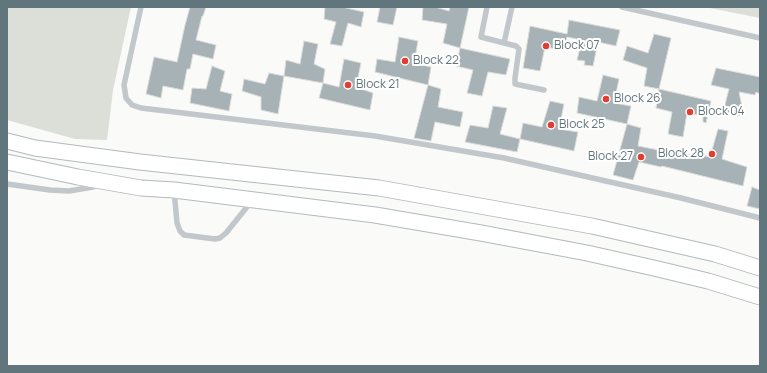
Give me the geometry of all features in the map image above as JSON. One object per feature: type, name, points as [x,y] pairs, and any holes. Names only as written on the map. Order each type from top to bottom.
[{"type":"street","points":[[7,141],[35,148],[173,166],[379,188],[592,226],[716,254],[760,268]]},
{"type":"street","points":[[7,162],[141,188],[174,190],[375,215],[587,253],[708,281],[760,297]]},
{"type":"street","points":[[173,166],[174,190]]},
{"type":"lane","points":[[141,7],[124,85],[126,98],[132,105],[141,108],[375,136],[504,158],[681,198],[760,218]]},
{"type":"lane","points":[[487,7],[481,37],[516,46],[519,49],[515,84],[544,90]]},
{"type":"lane","points":[[504,43],[512,7]]},
{"type":"lane","points":[[622,7],[760,38]]},
{"type":"lane","points":[[7,184],[69,191],[93,187],[105,181]]},
{"type":"lane","points":[[174,190],[177,223],[180,231],[184,234],[215,239],[220,238],[226,233],[253,200]]},
{"type":"shaded area","points":[[7,7],[131,7],[113,90],[107,140],[75,139],[7,120]]},
{"type":"shaded area","points":[[705,7],[760,7],[760,18]]},
{"type":"building","points":[[190,7],[206,7],[202,16],[196,40],[216,45],[213,59],[193,54],[190,69],[187,69],[183,90],[163,86],[161,98],[146,94],[154,57],[177,62]]},
{"type":"building","points":[[325,7],[342,7],[364,12],[361,27],[348,23],[342,46],[330,44],[336,22],[324,19]]},
{"type":"building","points":[[380,7],[397,7],[393,25],[377,22]]},
{"type":"building","points":[[423,7],[435,7],[449,11],[450,7],[469,7],[460,48],[443,43],[447,24],[422,20]]},
{"type":"building","points":[[569,20],[620,30],[616,46],[598,42],[593,66],[584,65],[585,61],[577,60],[582,40],[567,37],[563,50],[545,47],[540,71],[523,68],[530,26],[567,34]]},
{"type":"building","points":[[654,34],[671,38],[659,89],[644,86],[647,68],[623,60],[627,46],[648,53]]},
{"type":"building","name":"Block 22","points":[[399,37],[418,41],[414,63],[431,67],[428,85],[375,72],[377,59],[395,62]]},
{"type":"building","points":[[304,41],[318,44],[314,64],[325,69],[323,83],[284,76],[286,60],[300,64]]},
{"type":"building","points":[[460,48],[510,59],[506,75],[488,72],[482,96],[467,93],[473,70],[456,66]]},
{"type":"building","name":"Block 21","points":[[344,59],[361,63],[356,87],[373,93],[370,110],[319,98],[323,83],[339,87]]},
{"type":"building","points":[[212,66],[225,71],[220,91],[232,94],[229,111],[190,103],[192,88],[206,89]]},
{"type":"building","points":[[716,68],[760,77],[760,94],[756,92],[755,95],[739,92],[742,107],[740,116],[723,112],[729,89],[711,85]]},
{"type":"building","points":[[269,73],[284,76],[278,114],[261,110],[261,97],[242,91],[244,79],[265,84]]},
{"type":"building","name":"Block 26","points":[[603,75],[619,79],[614,103],[631,106],[627,124],[577,113],[579,97],[597,101]]},
{"type":"building","points":[[428,85],[441,89],[438,107],[463,112],[460,127],[435,122],[431,141],[414,138]]},
{"type":"building","name":"Block 04","points":[[659,89],[711,101],[706,123],[703,122],[703,116],[687,113],[683,137],[668,134],[672,112],[656,108]]},
{"type":"building","name":"Block 25","points":[[550,101],[564,104],[559,129],[578,132],[574,151],[520,139],[523,123],[542,127]]},
{"type":"building","points":[[493,106],[507,108],[500,134],[520,139],[517,152],[465,142],[470,125],[488,128]]},
{"type":"building","points":[[627,124],[641,128],[638,146],[674,153],[674,151],[700,157],[700,155],[710,157],[718,129],[728,131],[722,159],[747,167],[743,186],[662,166],[639,162],[633,180],[613,175]]},
{"type":"building","points":[[752,187],[760,190],[760,209],[747,206]]},
{"type":"place","name":"Block 07","points":[[546,46]]},
{"type":"place","name":"Block 22","points":[[405,61]]},
{"type":"place","name":"Block 21","points":[[348,85]]},
{"type":"place","name":"Block 26","points":[[606,99]]},
{"type":"place","name":"Block 04","points":[[690,112]]},
{"type":"place","name":"Block 25","points":[[551,125]]},
{"type":"place","name":"Block 28","points":[[712,154]]},
{"type":"place","name":"Block 27","points":[[641,157]]}]
